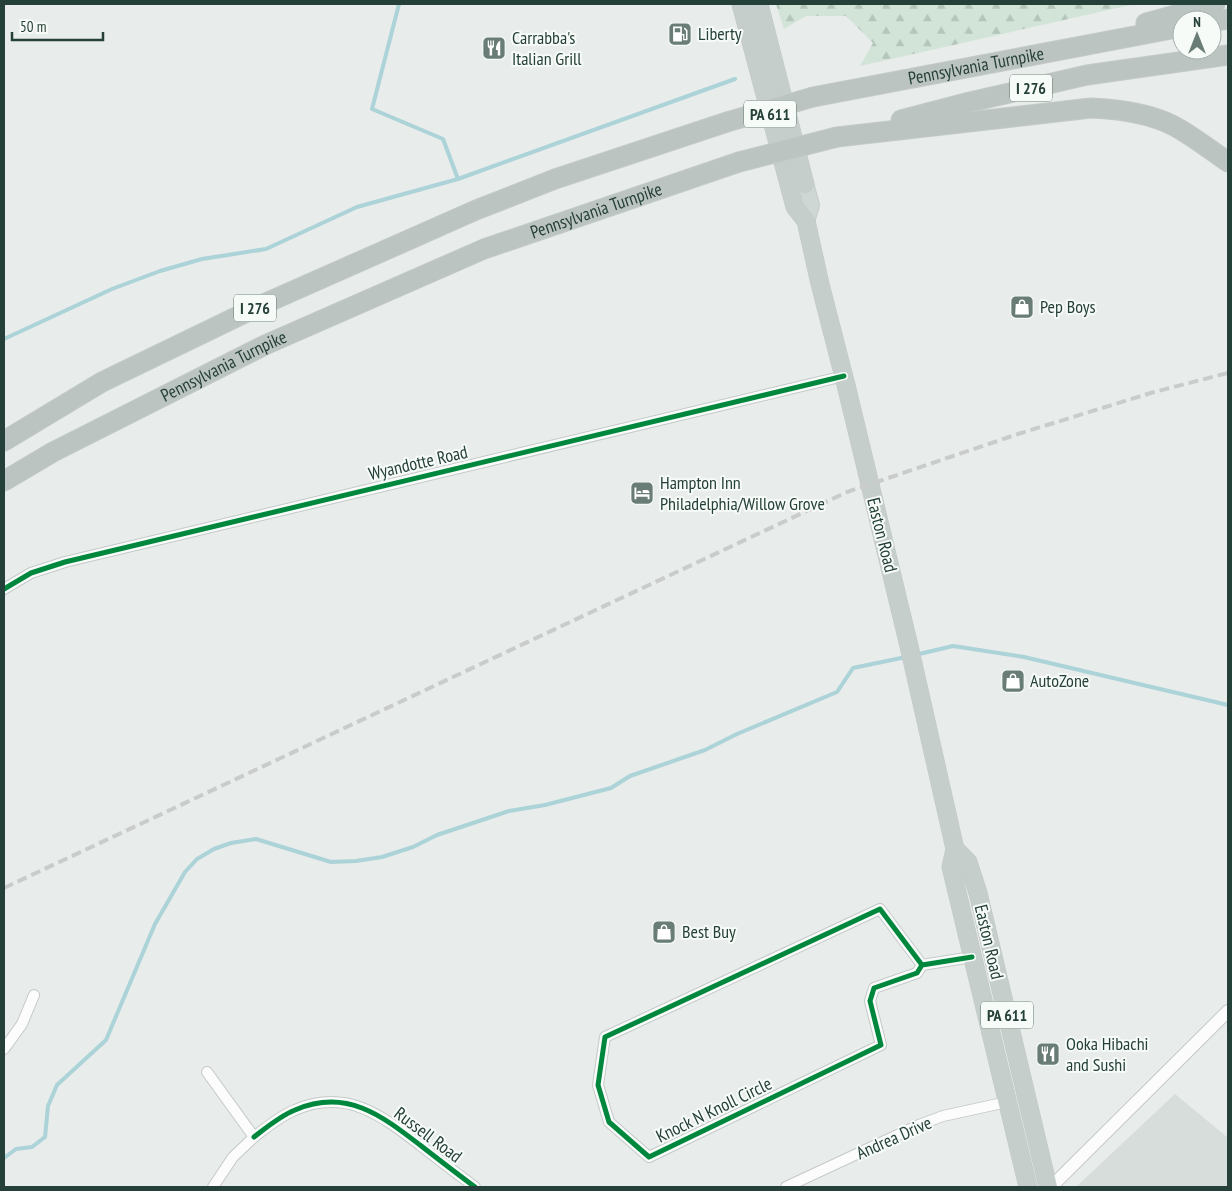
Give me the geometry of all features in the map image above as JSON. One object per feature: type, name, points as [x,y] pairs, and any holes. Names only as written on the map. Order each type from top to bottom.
[{"type":"highway","name":"Easton Road","points":[[741,4],[795,207],[806,221],[844,376],[954,849],[951,867],[1028,1187]]},
{"type":"highway","name":"Easton Road","points":[[759,4],[805,184]]},
{"type":"highway","points":[[1030,55],[1215,4]]},
{"type":"highway","name":"Pennsylvania Turnpike","points":[[4,441],[111,378],[257,307],[476,210],[555,179],[727,122],[813,98],[1172,29]]},
{"type":"highway","name":"Pennsylvania Turnpike","points":[[4,481],[53,452],[265,345],[475,253],[739,162],[970,102],[1087,75],[1228,55]]},
{"type":"highway","points":[[837,137],[1091,108],[1110,108],[1157,119],[1172,125],[1228,162]]},
{"type":"highway","name":"Easton Road","points":[[954,849],[968,862],[978,893],[1049,1187]]},
{"type":"main road","name":"Easton Road","points":[[805,184],[811,205],[806,221]]},
{"type":"street","name":"Wyandotte Road","points":[[4,589],[31,573],[65,562],[844,376]]},
{"type":"street","name":"Knock N Knoll Circle","points":[[880,909],[922,965],[917,974],[874,988],[870,1001],[881,1045],[649,1157],[609,1122],[598,1085],[605,1037],[880,909]]},
{"type":"street","name":"Knock N Knoll Circle","points":[[922,965],[972,957]]},
{"type":"street","points":[[4,1049],[22,1024],[34,995]]},
{"type":"street","points":[[1049,1187],[1228,1011]]},
{"type":"street","points":[[206,1072],[254,1137]]},
{"type":"street","name":"Russell Road","points":[[213,1187],[233,1157],[278,1118],[296,1109],[330,1102],[348,1103],[386,1119],[474,1187]]},
{"type":"street","name":"Andrea Drive","points":[[786,1187],[918,1125],[943,1116],[1007,1102]]},
{"type":"shaded area","points":[[1175,1094],[1228,1138],[1228,1187],[1076,1187]]},
{"type":"green space","points":[[776,4],[1135,4],[860,66],[873,43],[846,16],[806,16],[784,29]]},
{"type":"waterway","points":[[399,4],[372,109],[443,139],[458,179]]},
{"type":"waterway","points":[[4,339],[112,289],[160,271],[202,259],[266,249],[357,207],[458,179],[735,79]]},
{"type":"waterway","points":[[915,655],[953,646],[1024,657],[1228,705]]},
{"type":"waterway","points":[[4,1158],[16,1149],[32,1147],[45,1137],[48,1106],[57,1085],[106,1040],[155,924],[185,872],[197,859],[214,849],[231,843],[256,839],[331,862],[382,857],[413,847],[437,835],[509,811],[545,805],[611,788],[630,776],[705,750],[737,734],[837,692],[853,668],[906,657]]},
{"type":"railway","points":[[4,888],[847,492],[1018,434],[1154,392],[1228,373]]},
{"type":"cycle path","points":[[4,589],[31,573],[65,562],[844,376]]},
{"type":"cycle path","points":[[922,965],[880,909],[605,1037],[598,1085],[609,1122],[649,1157],[881,1045],[870,1001],[874,988],[917,973],[922,965],[972,957]]},
{"type":"cycle path","points":[[254,1137],[289,1112],[313,1104],[347,1103],[377,1115],[391,1124],[475,1187]]},
{"type":"place","name":"Liberty","points":[[680,34]]},
{"type":"place","name":"Carrabba's Italian Grill","points":[[494,48]]},
{"type":"place","name":"Pep Boys","points":[[1022,307]]},
{"type":"place","name":"Hampton Inn Philadelphia/Willow Grove","points":[[642,493]]},
{"type":"place","name":"AutoZone","points":[[1013,681]]},
{"type":"place","name":"Best Buy","points":[[664,932]]},
{"type":"place","name":"Ooka Hibachi and Sushi","points":[[1048,1054]]}]
